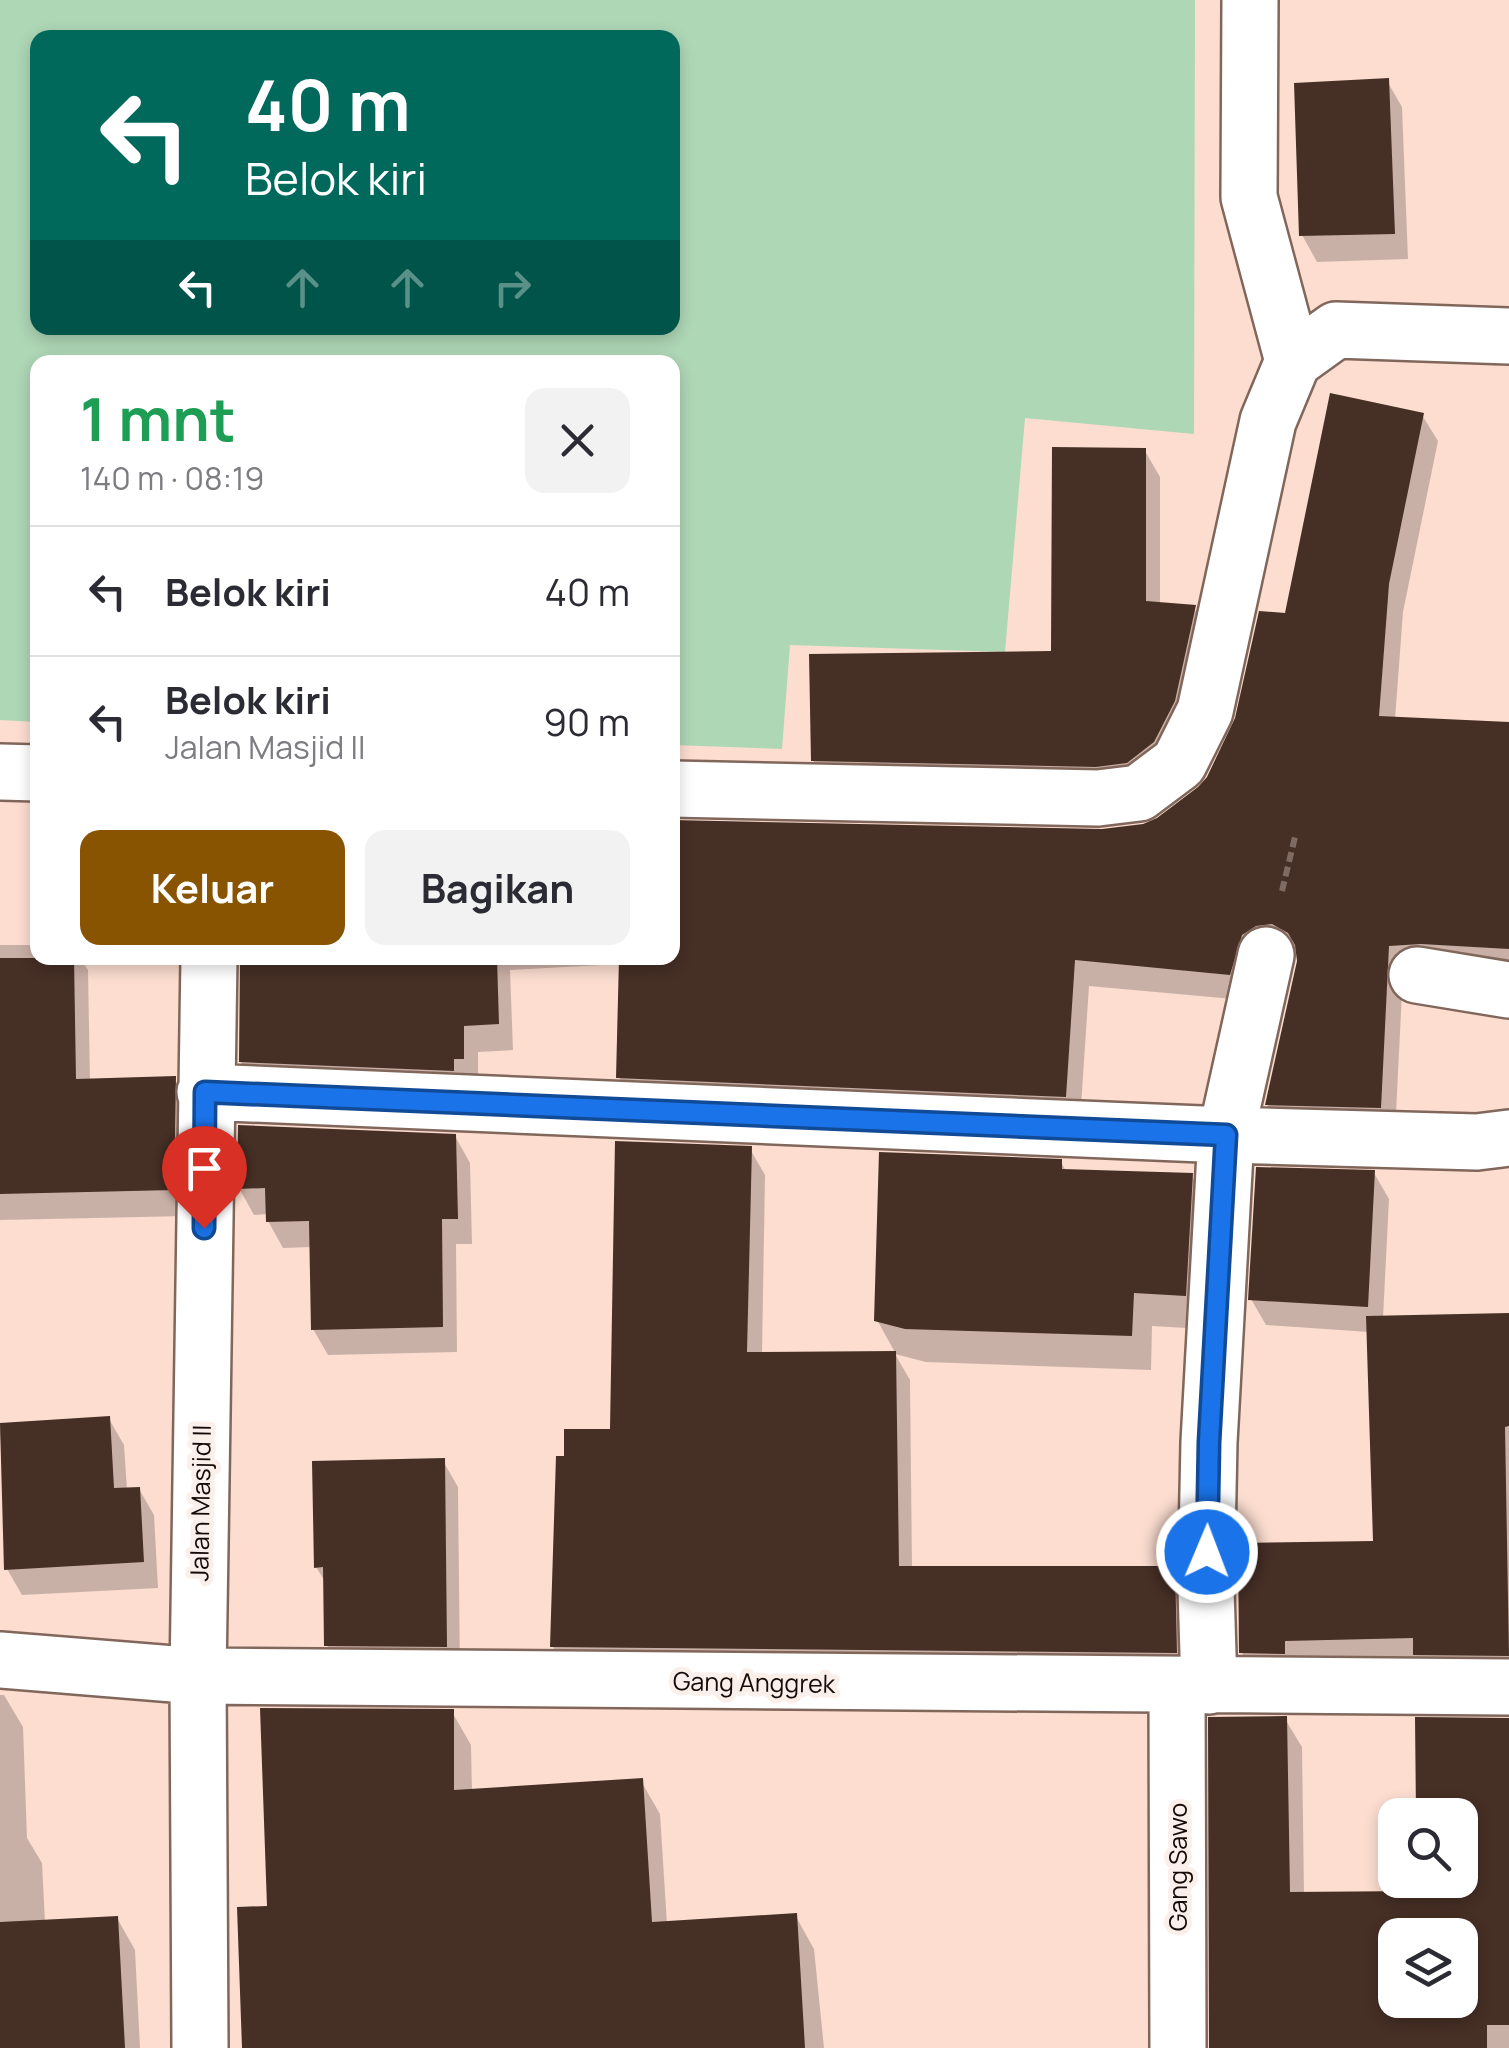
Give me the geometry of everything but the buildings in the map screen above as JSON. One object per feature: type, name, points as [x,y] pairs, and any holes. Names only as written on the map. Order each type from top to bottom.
[{"type":"street","points":[[1250,0],[1249,197],[1293,361]]},
{"type":"street","points":[[680,789],[1098,798],[1140,793],[1178,763],[1205,711],[1268,421],[1293,361],[1336,330],[1509,336]]},
{"type":"street","points":[[0,772],[30,773]]},
{"type":"street","name":"Gang Sawo","points":[[1178,2048],[1193,1686],[1206,1589],[1209,1442],[1226,1135],[1266,955]]},
{"type":"street","name":"Jalan Masjid II","points":[[200,2048],[198,1676],[209,965]]},
{"type":"street","points":[[1417,975],[1509,990]]},
{"type":"street","points":[[205,1092],[1226,1135],[1476,1142],[1509,1138]]},
{"type":"street","name":"Gang Anggrek","points":[[0,1660],[198,1676],[1509,1687]]},
{"type":"green space","points":[[0,0],[1195,0],[1194,434],[1025,418],[1005,652],[790,645],[782,749],[680,745],[680,355],[30,355],[30,722],[0,720]]},
{"type":"route","points":[[204,1228],[205,1092],[1226,1135],[1209,1442],[1207,1552]]}]
